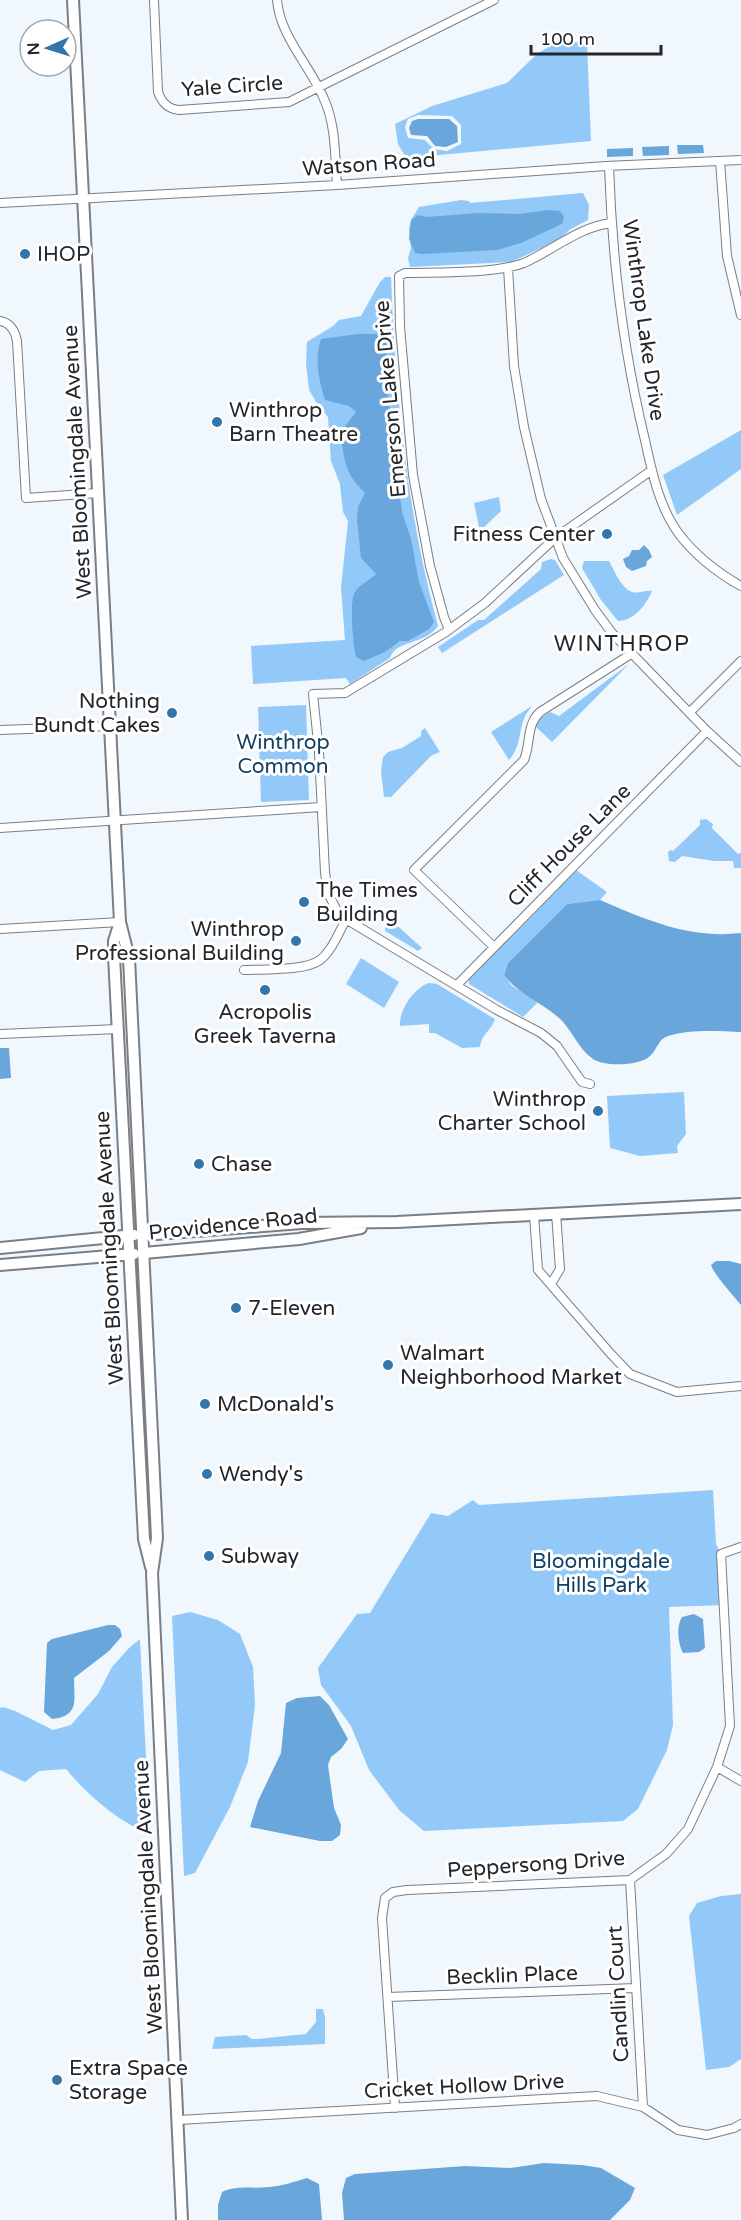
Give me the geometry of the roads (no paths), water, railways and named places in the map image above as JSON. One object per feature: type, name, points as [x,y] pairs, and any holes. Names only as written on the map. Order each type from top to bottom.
[{"type":"main road","name":"West Bloomingdale Avenue","points":[[74,0],[120,922],[129,958],[144,1253],[157,1538],[152,1573]]},
{"type":"main road","name":"West Bloomingdale Avenue","points":[[120,922],[114,941],[114,956],[144,1539],[152,1573],[183,2220]]},
{"type":"main road","points":[[114,956],[122,968],[124,1014],[132,1022]]},
{"type":"main road","name":"Providence Road","points":[[0,1248],[128,1235],[302,1223],[397,1222],[741,1204]]},
{"type":"main road","name":"Providence Road","points":[[0,1265],[299,1239],[397,1222]]},
{"type":"street","name":"Yale Circle","points":[[154,0],[158,92],[167,107],[179,110],[282,104],[319,88],[494,0]]},
{"type":"street","points":[[277,0],[282,25],[319,88],[331,120],[337,185]]},
{"type":"street","name":"Watson Road","points":[[0,203],[741,160]]},
{"type":"street","points":[[720,161],[727,256],[741,315]]},
{"type":"street","name":"Winthrop Lake Drive","points":[[609,166],[615,273],[627,358],[652,470],[662,503],[680,534],[717,572],[741,586]]},
{"type":"street","name":"Emerson Lake Drive","points":[[449,630],[430,566],[413,475],[399,276],[405,273],[508,268],[525,262],[597,225],[611,223]]},
{"type":"street","points":[[508,268],[514,366],[525,427],[541,499],[563,558],[595,610],[631,654],[741,762]]},
{"type":"street","points":[[0,321],[9,324],[17,341],[26,498],[98,493]]},
{"type":"street","points":[[590,1084],[582,1082],[563,1053],[549,1039],[339,915],[328,893],[325,872],[313,694],[345,693],[449,630],[485,603],[555,538],[652,470]]},
{"type":"street","points":[[494,947],[414,870],[524,760],[528,750],[530,724],[540,712],[631,654]]},
{"type":"street","points":[[690,712],[741,661]]},
{"type":"street","points":[[0,730],[110,726]]},
{"type":"street","name":"Cliff House Lane","points":[[457,985],[707,731]]},
{"type":"street","points":[[0,828],[321,807]]},
{"type":"street","points":[[244,970],[304,966],[319,962],[346,920]]},
{"type":"street","points":[[0,929],[120,922]]},
{"type":"street","points":[[0,1034],[118,1029]]},
{"type":"street","points":[[551,1284],[560,1269],[556,1214]]},
{"type":"street","points":[[534,1215],[538,1270],[630,1374],[677,1392],[741,1386]]},
{"type":"street","name":"Peppersong Drive","points":[[395,2108],[382,1909],[384,1898],[393,1892],[406,1890],[630,1880],[666,1854],[688,1829],[717,1767],[730,1726],[721,1554],[741,1547]]},
{"type":"street","points":[[717,1767],[741,1781]]},
{"type":"street","name":"Candlin Court","points":[[630,1880],[643,2107]]},
{"type":"street","name":"Becklin Place","points":[[388,1997],[636,1988]]},
{"type":"street","name":"Cricket Hollow Drive","points":[[179,2120],[597,2096],[643,2107],[678,2130],[687,2132],[707,2135],[735,2128],[741,2124]]},
{"type":"place","name":"IHOP","points":[[25,254]]},
{"type":"place","name":"Winthrop Barn Theatre","points":[[217,422]]},
{"type":"place","name":"Fitness Center","points":[[607,534]]},
{"type":"place","name":"Nothing Bundt Cakes","points":[[172,713]]},
{"type":"place","name":"The Times Building","points":[[304,902]]},
{"type":"place","name":"Winthrop Professional Building","points":[[296,941]]},
{"type":"place","name":"Acropolis Greek Taverna","points":[[265,990]]},
{"type":"place","name":"Winthrop Charter School","points":[[598,1111]]},
{"type":"place","name":"Chase","points":[[199,1164]]},
{"type":"place","name":"7-Eleven","points":[[236,1308]]},
{"type":"place","name":"Walmart Neighborhood Market","points":[[388,1365]]},
{"type":"place","name":"McDonald's","points":[[205,1404]]},
{"type":"place","name":"Wendy's","points":[[207,1474]]},
{"type":"place","name":"Subway","points":[[209,1556]]},
{"type":"place","name":"Extra Space Storage","points":[[57,2080]]},
{"type":"district","name":"WINTHROP","points":[[622,643]]},
{"type":"park label","name":"Winthrop Common","points":[[283,754]]},
{"type":"park label","name":"Bloomingdale Hills Park","points":[[601,1573]]}]
